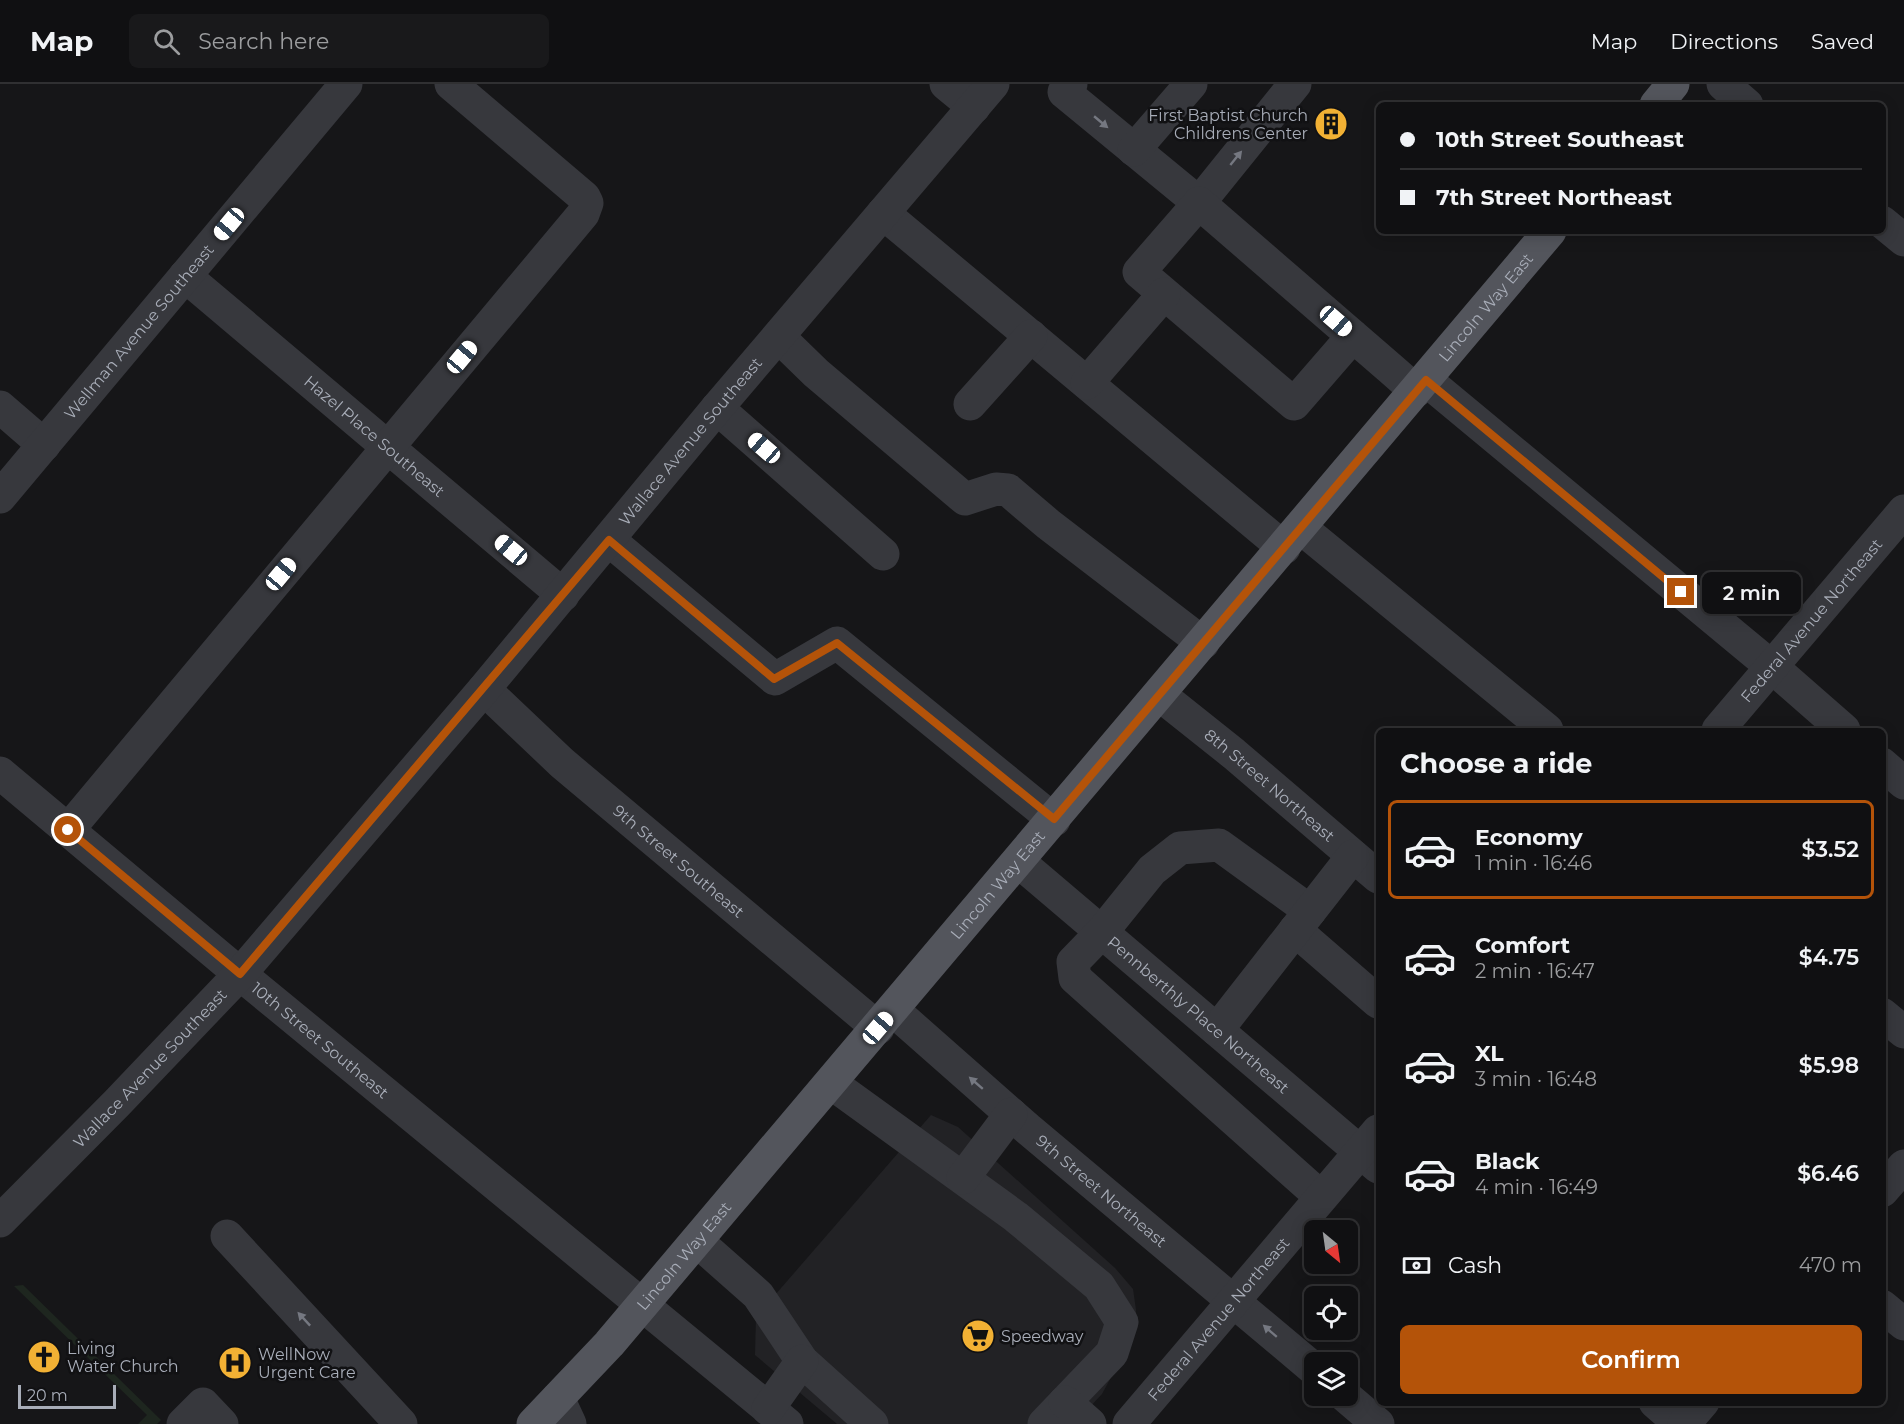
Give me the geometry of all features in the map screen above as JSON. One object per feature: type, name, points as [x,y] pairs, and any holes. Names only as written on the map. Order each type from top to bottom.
[{"type":"main road","points":[[1658,102],[1673,84]]},
{"type":"main road","name":"Lincoln Way East","points":[[533,1424],[564,1411],[609,1344],[1548,234]]},
{"type":"street","name":"Wellman Avenue Southeast","points":[[0,497],[346,84]]},
{"type":"street","points":[[68,830],[583,214],[587,203],[584,197],[451,84]]},
{"type":"street","points":[[946,84],[983,96]]},
{"type":"street","points":[[1134,150],[1191,84]]},
{"type":"street","points":[[1295,84],[1199,203],[1139,272],[1294,404],[1353,336]]},
{"type":"street","points":[[1723,84],[1744,102]]},
{"type":"street","points":[[1063,87],[1353,336],[1421,386],[1772,667],[1842,728]]},
{"type":"street","name":"Wallace Avenue Southeast","points":[[0,1221],[240,974],[484,689],[717,408],[983,96]]},
{"type":"street","points":[[883,213],[1087,383],[1544,728]]},
{"type":"street","points":[[1886,225],[1904,240]]},
{"type":"street","name":"Hazel Place Southeast","points":[[185,276],[563,595]]},
{"type":"street","points":[[1087,383],[1164,294]]},
{"type":"street","points":[[970,404],[1031,336]]},
{"type":"street","points":[[779,337],[816,373],[965,498],[996,489],[1008,490],[1048,524],[1203,644]]},
{"type":"street","points":[[0,407],[44,445]]},
{"type":"street","points":[[717,408],[883,554]]},
{"type":"street","name":"Federal Avenue Northeast","points":[[1720,728],[1903,516]]},
{"type":"street","points":[[609,540],[774,679],[837,643],[1054,819]]},
{"type":"street","name":"9th Street Southeast","points":[[484,689],[562,763],[885,1019]]},
{"type":"street","name":"8th Street Northeast","points":[[1160,695],[1242,761],[1376,875]]},
{"type":"street","points":[[1886,767],[1904,783]]},
{"type":"street","name":"10th Street Southeast","points":[[0,773],[240,974],[778,1416]]},
{"type":"street","points":[[1321,1197],[1075,978],[1073,962],[1102,932],[1152,870],[1180,848],[1219,845],[1303,921],[1376,1000]]},
{"type":"street","points":[[1217,1030],[1353,856]]},
{"type":"street","name":"Pennberthly Place Northeast","points":[[1018,861],[1217,1030],[1373,1150]]},
{"type":"street","points":[[1886,1017],[1904,1032]]},
{"type":"street","name":"9th Street Northeast","points":[[885,1019],[1011,1114],[1304,1360]]},
{"type":"street","points":[[831,1083],[1016,1217],[1099,1286],[1122,1322],[1112,1353],[1055,1413],[1090,1424]]},
{"type":"street","points":[[963,1178],[1011,1114]]},
{"type":"street","name":"Federal Avenue Northeast","points":[[1129,1424],[1321,1197],[1373,1150]]},
{"type":"street","points":[[1886,1186],[1904,1166]]},
{"type":"street","points":[[227,1236],[401,1424]]},
{"type":"street","points":[[697,1241],[758,1295],[802,1361],[872,1424]]},
{"type":"street","points":[[1886,1309],[1904,1324]]},
{"type":"street","points":[[778,1416],[802,1361]]},
{"type":"street","points":[[183,1424],[203,1404],[222,1424]]},
{"type":"street","points":[[1357,1406],[1378,1424]]},
{"type":"street","points":[[1660,1406],[1682,1424],[1699,1406]]},
{"type":"shaded area","points":[[931,1115],[958,1127],[1115,1268],[1133,1289],[1136,1310],[1135,1333],[1102,1394],[1074,1424],[837,1424],[755,1355],[756,1317]]},
{"type":"shaded area","points":[[23,1285],[161,1420],[157,1424],[138,1424],[147,1415],[14,1286]]},
{"type":"place","name":"First Baptist Church Childrens Center","points":[[1331,124]]},
{"type":"place","name":"Speedway","points":[[978,1336]]},
{"type":"place","name":"Living Water Church","points":[[44,1357]]},
{"type":"place","name":"WellNow Urgent Care","points":[[235,1363]]},
{"type":"route","points":[[68,830],[240,974],[609,540],[774,679],[837,643],[1054,819],[1426,380],[1681,592]]}]
